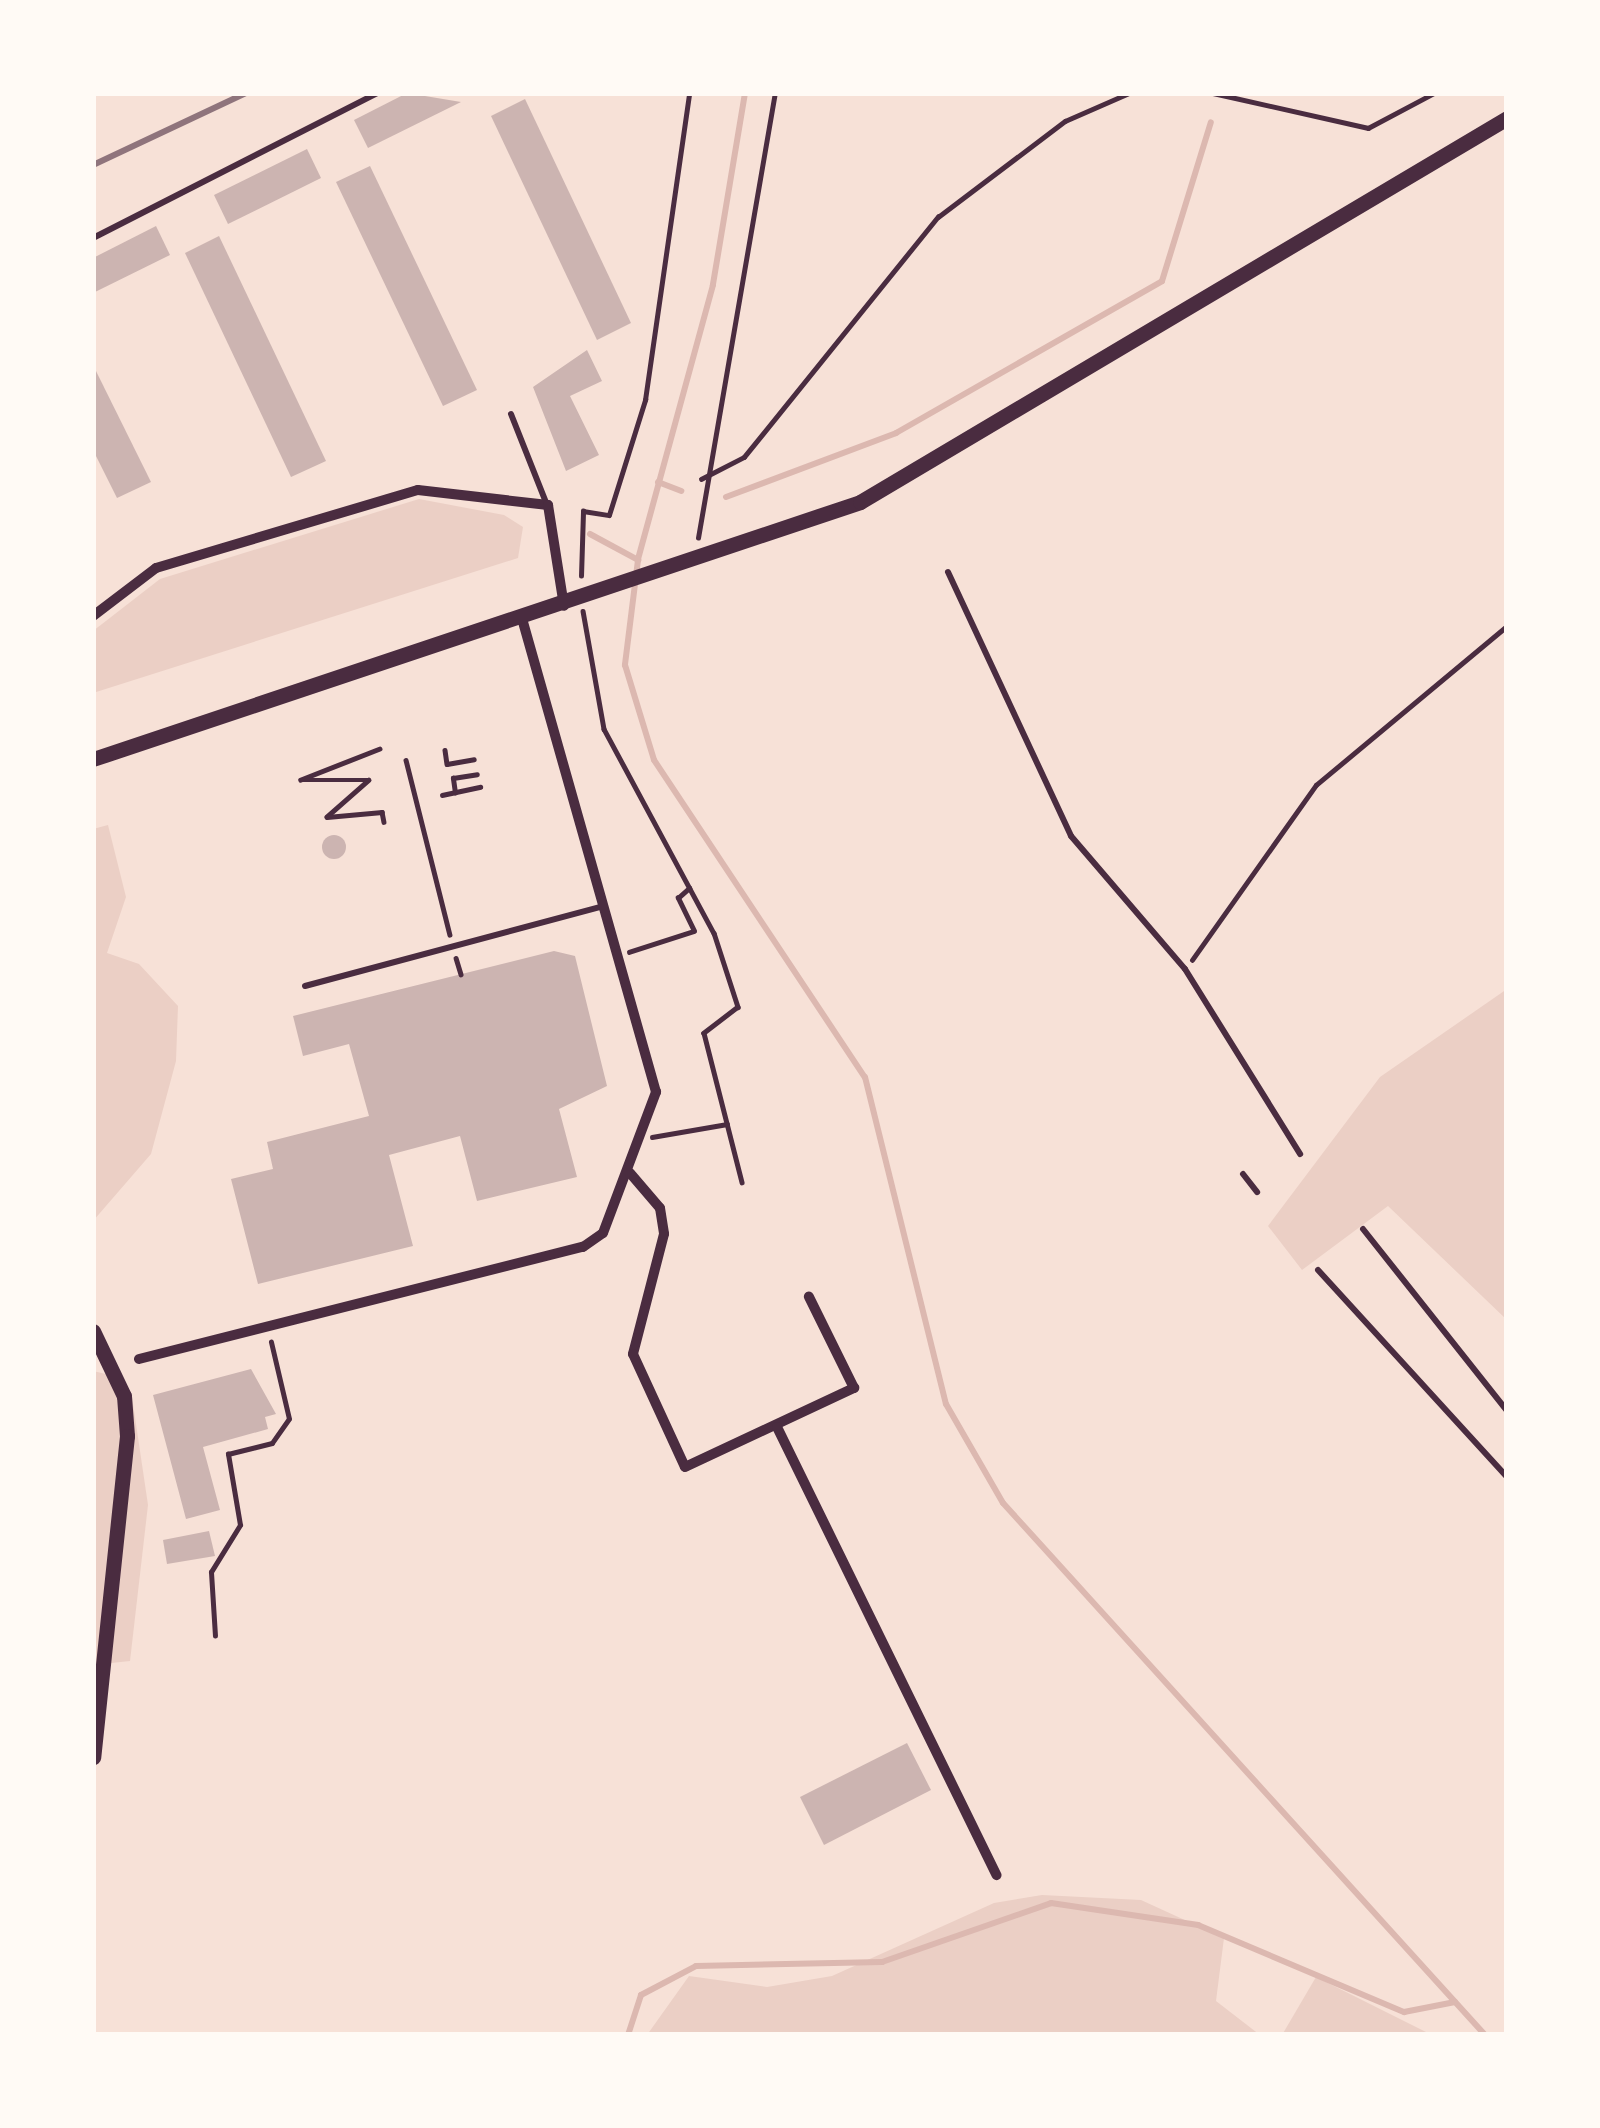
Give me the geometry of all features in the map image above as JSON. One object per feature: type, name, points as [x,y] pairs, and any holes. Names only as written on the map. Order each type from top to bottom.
[{"type":"main road","points":[[93,759],[697,562],[909,476],[1507,118]]},
{"type":"main road","points":[[93,1331],[124,1396],[128,1436],[93,1757]]},
{"type":"street","points":[[93,616],[156,568],[418,490],[548,506],[569,604]]},
{"type":"street","points":[[139,1359],[583,1247],[603,1232],[644,1134],[656,1092],[522,620]]},
{"type":"street","points":[[629,1173],[663,1217],[633,1354],[678,1460],[698,1470],[854,1388],[809,1297]]},
{"type":"street","points":[[777,1427],[996,1875]]},
{"type":"lane","points":[[93,238],[377,93]]},
{"type":"lane","points":[[511,414],[548,506]]},
{"type":"lane","points":[[948,572],[1071,836],[1185,969],[1300,1154]]},
{"type":"lane","points":[[305,986],[604,906]]},
{"type":"lane","points":[[1243,1174],[1257,1192]]},
{"type":"lane","points":[[1363,1229],[1507,1411]]},
{"type":"lane","points":[[1318,1270],[1507,1477]]},
{"type":"path","points":[[689,93],[645,400],[609,515],[583,511],[579,548],[587,672],[604,729],[689,888],[738,1007],[704,1033],[742,1182]]},
{"type":"path","points":[[697,562],[701,479],[775,93]]},
{"type":"path","points":[[701,479],[744,458],[938,217],[1065,121],[1129,93]]},
{"type":"path","points":[[1213,93],[1368,128],[1434,93]]},
{"type":"path","points":[[1185,969],[1316,784],[1507,626]]},
{"type":"path","points":[[380,749],[301,780],[369,780],[327,817],[382,812],[385,822]]},
{"type":"path","points":[[445,750],[447,764],[474,759]]},
{"type":"path","points":[[406,760],[461,974]]},
{"type":"path","points":[[442,795],[478,788],[464,761]]},
{"type":"path","points":[[455,793],[453,778],[472,774]]},
{"type":"path","points":[[620,955],[694,931],[678,898],[689,888]]},
{"type":"path","points":[[644,1134],[668,1142],[728,1124]]},
{"type":"path","points":[[215,1636],[211,1572],[239,1526],[228,1454],[272,1443],[289,1419],[267,1327]]},
{"type":"shaded area","points":[[419,499],[504,515],[523,527],[518,558],[93,693],[93,631],[160,579]]},
{"type":"shaded area","points":[[108,825],[126,897],[107,953],[139,964],[178,1006],[176,1061],[151,1154],[93,1221],[93,829]]},
{"type":"shaded area","points":[[1507,989],[1507,1320],[1388,1206],[1302,1270],[1268,1226],[1380,1077]]},
{"type":"shaded area","points":[[93,1371],[123,1378],[132,1397],[148,1505],[130,1661],[93,1665]]},
{"type":"shaded area","points":[[1042,1895],[1141,1900],[1224,1938],[1216,2001],[1260,2035],[647,2035],[689,1976],[767,1987],[832,1976],[994,1903]]},
{"type":"shaded area","points":[[1316,1977],[1426,2032],[1429,2035],[1282,2035]]},
{"type":"building","points":[[407,93],[461,102],[368,148],[354,120]]},
{"type":"building","points":[[525,99],[631,323],[597,340],[491,116]]},
{"type":"building","points":[[307,149],[321,178],[228,224],[214,195]]},
{"type":"building","points":[[370,166],[477,390],[443,406],[336,182]]},
{"type":"building","points":[[156,226],[170,255],[93,293],[93,258]]},
{"type":"building","points":[[219,236],[326,461],[291,477],[185,253]]},
{"type":"building","points":[[587,350],[602,381],[570,396],[599,455],[566,471],[533,387]]},
{"type":"building","points":[[93,365],[151,482],[117,498],[93,450]]},
{"type":"building","points":[[334,835],[343,838],[343,856],[334,859],[325,856],[322,847],[325,838]]},
{"type":"building","points":[[554,951],[575,956],[607,1086],[559,1109],[577,1177],[477,1201],[460,1136],[389,1155],[413,1246],[258,1284],[231,1179],[273,1169],[267,1142],[369,1116],[349,1044],[303,1056],[293,1016]]},
{"type":"building","points":[[251,1369],[276,1414],[265,1417],[268,1429],[203,1447],[220,1510],[186,1519],[153,1395]]},
{"type":"building","points":[[209,1531],[215,1556],[167,1564],[163,1540]]},
{"type":"building","points":[[907,1743],[931,1790],[824,1845],[800,1797]]},
{"type":"waterway","points":[[745,93],[713,285],[638,560],[625,665],[654,760],[865,1077],[946,1404],[1003,1503],[1485,2035]]},
{"type":"waterway","points":[[726,497],[896,433],[1162,281],[1211,122]]},
{"type":"waterway","points":[[658,482],[681,491]]},
{"type":"waterway","points":[[590,534],[638,560]]},
{"type":"waterway","points":[[628,2035],[641,1995],[696,1966],[882,1962],[1051,1903],[1198,1925],[1404,2012],[1455,2002]]},
{"type":"railway","points":[[93,165],[246,93]]}]
